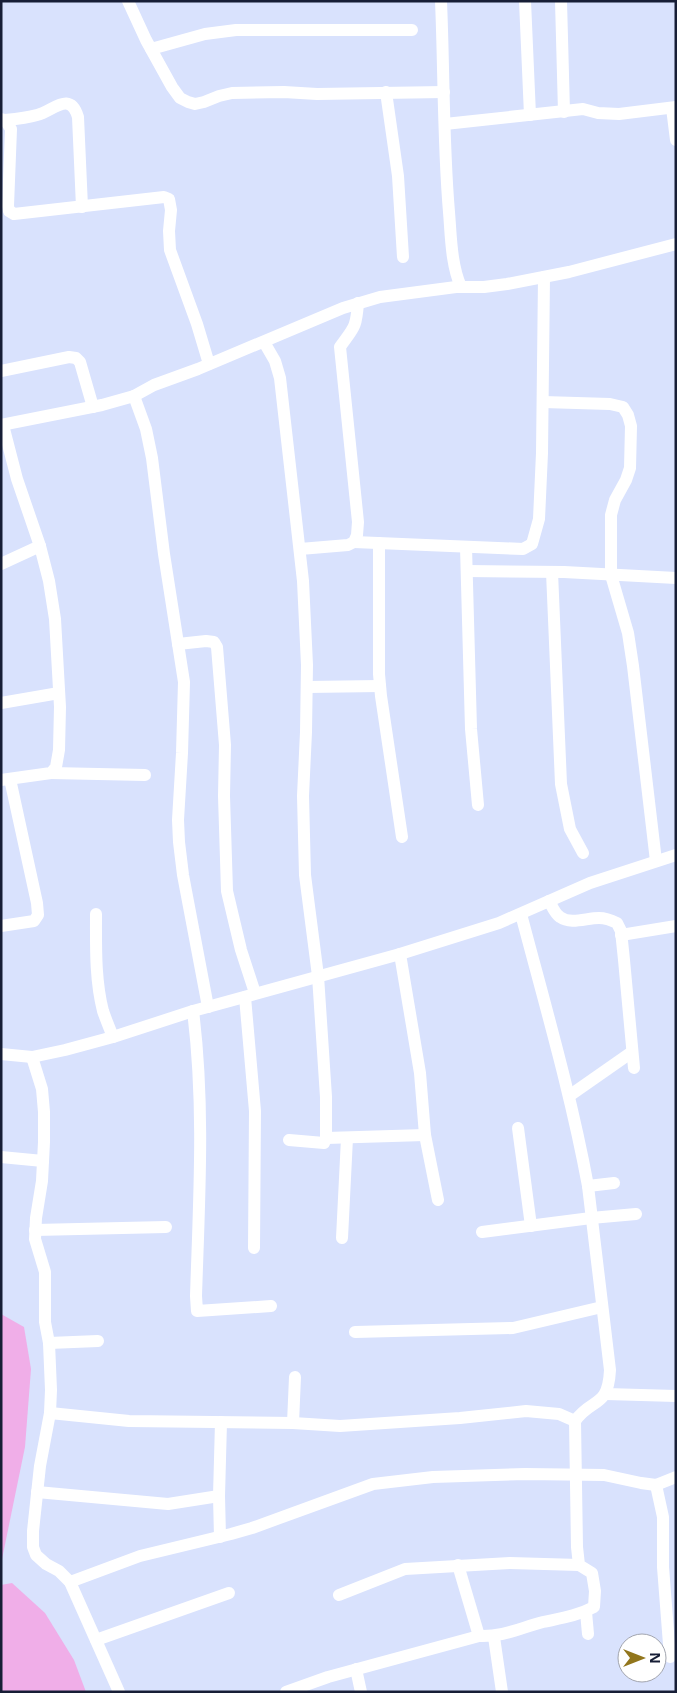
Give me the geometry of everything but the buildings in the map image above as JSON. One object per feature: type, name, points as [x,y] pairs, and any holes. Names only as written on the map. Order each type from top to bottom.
[{"type":"street","points":[[128,1],[172,87],[180,98],[195,104],[232,93],[444,92]]},
{"type":"street","points":[[441,1],[446,180],[452,249],[457,278],[461,287]]},
{"type":"street","points":[[525,1],[530,115]]},
{"type":"street","points":[[561,1],[564,112]]},
{"type":"street","points":[[151,49],[205,34],[236,30],[412,30]]},
{"type":"street","points":[[386,92],[398,176],[403,257]]},
{"type":"street","points":[[3,120],[37,115],[59,104],[66,103],[76,110],[78,118],[82,207]]},
{"type":"street","points":[[445,124],[583,109],[598,113],[619,114],[674,107],[676,140]]},
{"type":"street","points":[[3,120],[11,129],[5,198],[9,211],[14,214],[164,197],[169,199],[171,210],[170,250],[197,324],[209,364]]},
{"type":"street","points":[[52,773],[56,767],[58,750],[59,693],[56,620],[40,546],[17,479],[2,425],[93,407],[134,396],[154,385],[358,303],[380,297],[461,287],[484,287],[544,277],[676,244]]},
{"type":"street","points":[[300,550],[348,545],[354,542],[523,549],[532,544],[538,519],[543,402],[544,277]]},
{"type":"street","points":[[354,542],[357,535],[358,522],[340,347],[352,332],[356,323],[358,303]]},
{"type":"street","points":[[264,342],[275,361],[280,378],[304,581],[307,686],[303,796],[305,875],[318,976],[326,1097],[326,1138],[324,1143],[289,1140]]},
{"type":"street","points":[[1,371],[69,356],[76,358],[80,362],[93,407]]},
{"type":"street","points":[[134,396],[146,429],[152,458],[164,554],[184,682],[178,820],[179,842],[184,885],[208,1007]]},
{"type":"street","points":[[543,402],[610,404],[624,407],[631,426],[630,468],[615,500],[611,515],[611,575],[628,634],[632,658],[656,861]]},
{"type":"street","points":[[380,543],[380,686],[402,836]]},
{"type":"street","points":[[1,564],[40,546]]},
{"type":"street","points":[[466,547],[471,729],[478,805]]},
{"type":"street","points":[[466,570],[676,578]]},
{"type":"street","points":[[552,572],[561,784],[570,829],[583,853]]},
{"type":"street","points":[[178,644],[206,641],[214,642],[217,647],[225,745],[224,796],[228,891],[250,995],[255,1111],[254,1248]]},
{"type":"street","points":[[307,686],[380,686]]},
{"type":"street","points":[[1,703],[59,693]]},
{"type":"street","points":[[1,926],[26,924],[34,921],[38,915],[37,903],[6,780],[52,773],[145,775]]},
{"type":"street","points":[[1,1054],[32,1057],[65,1050],[193,1011],[400,954],[499,923],[590,883],[676,855]]},
{"type":"street","points":[[549,901],[556,914],[570,921],[608,918],[617,923],[621,935],[634,1068]]},
{"type":"street","points":[[96,914],[97,974],[103,1012],[112,1037]]},
{"type":"street","points":[[521,914],[569,1096],[588,1186],[610,1370],[606,1394],[580,1414],[575,1421],[579,1565]]},
{"type":"street","points":[[621,935],[676,926]]},
{"type":"street","points":[[400,954],[420,1073],[426,1134],[438,1200]]},
{"type":"street","points":[[193,1011],[201,1114],[201,1197],[196,1296],[197,1311],[271,1306]]},
{"type":"street","points":[[569,1096],[632,1052]]},
{"type":"street","points":[[32,1057],[42,1097],[44,1142],[35,1239],[45,1272],[45,1322],[49,1343],[52,1390],[50,1413],[40,1466],[33,1548],[36,1555],[46,1564],[59,1571],[70,1582],[120,1692]]},
{"type":"street","points":[[518,1128],[531,1226]]},
{"type":"street","points":[[326,1138],[426,1134]]},
{"type":"street","points":[[342,1238],[347,1138]]},
{"type":"street","points":[[1,1157],[43,1161]]},
{"type":"street","points":[[588,1186],[614,1183]]},
{"type":"street","points":[[482,1232],[636,1214]]},
{"type":"street","points":[[35,1230],[166,1227]]},
{"type":"street","points":[[355,1332],[513,1328],[602,1307]]},
{"type":"street","points":[[49,1343],[98,1341]]},
{"type":"street","points":[[293,1423],[295,1377]]},
{"type":"street","points":[[606,1394],[676,1396]]},
{"type":"street","points":[[50,1413],[129,1420],[293,1423],[340,1426],[526,1411],[559,1414],[575,1421]]},
{"type":"street","points":[[220,1536],[221,1422]]},
{"type":"street","points":[[70,1582],[140,1556],[275,1520],[373,1484],[433,1477],[479,1475],[604,1475],[641,1484],[656,1484],[676,1477]]},
{"type":"street","points":[[656,1484],[670,1566],[670,1657]]},
{"type":"street","points":[[37,1492],[168,1504],[219,1496]]},
{"type":"street","points":[[286,1692],[356,1669],[479,1636],[494,1637],[586,1612],[594,1607],[595,1591],[592,1573],[579,1565],[510,1563],[405,1568],[339,1595]]},
{"type":"street","points":[[458,1565],[479,1636]]},
{"type":"street","points":[[96,1640],[229,1593]]},
{"type":"street","points":[[586,1612],[588,1634]]},
{"type":"street","points":[[494,1637],[502,1692]]},
{"type":"street","points":[[356,1669],[361,1692]]},
{"type":"shaded area","points":[[1,1314],[24,1327],[31,1369],[25,1447],[1,1564]]},
{"type":"shaded area","points":[[12,1583],[45,1613],[74,1660],[86,1692],[1,1692],[1,1585]]}]
